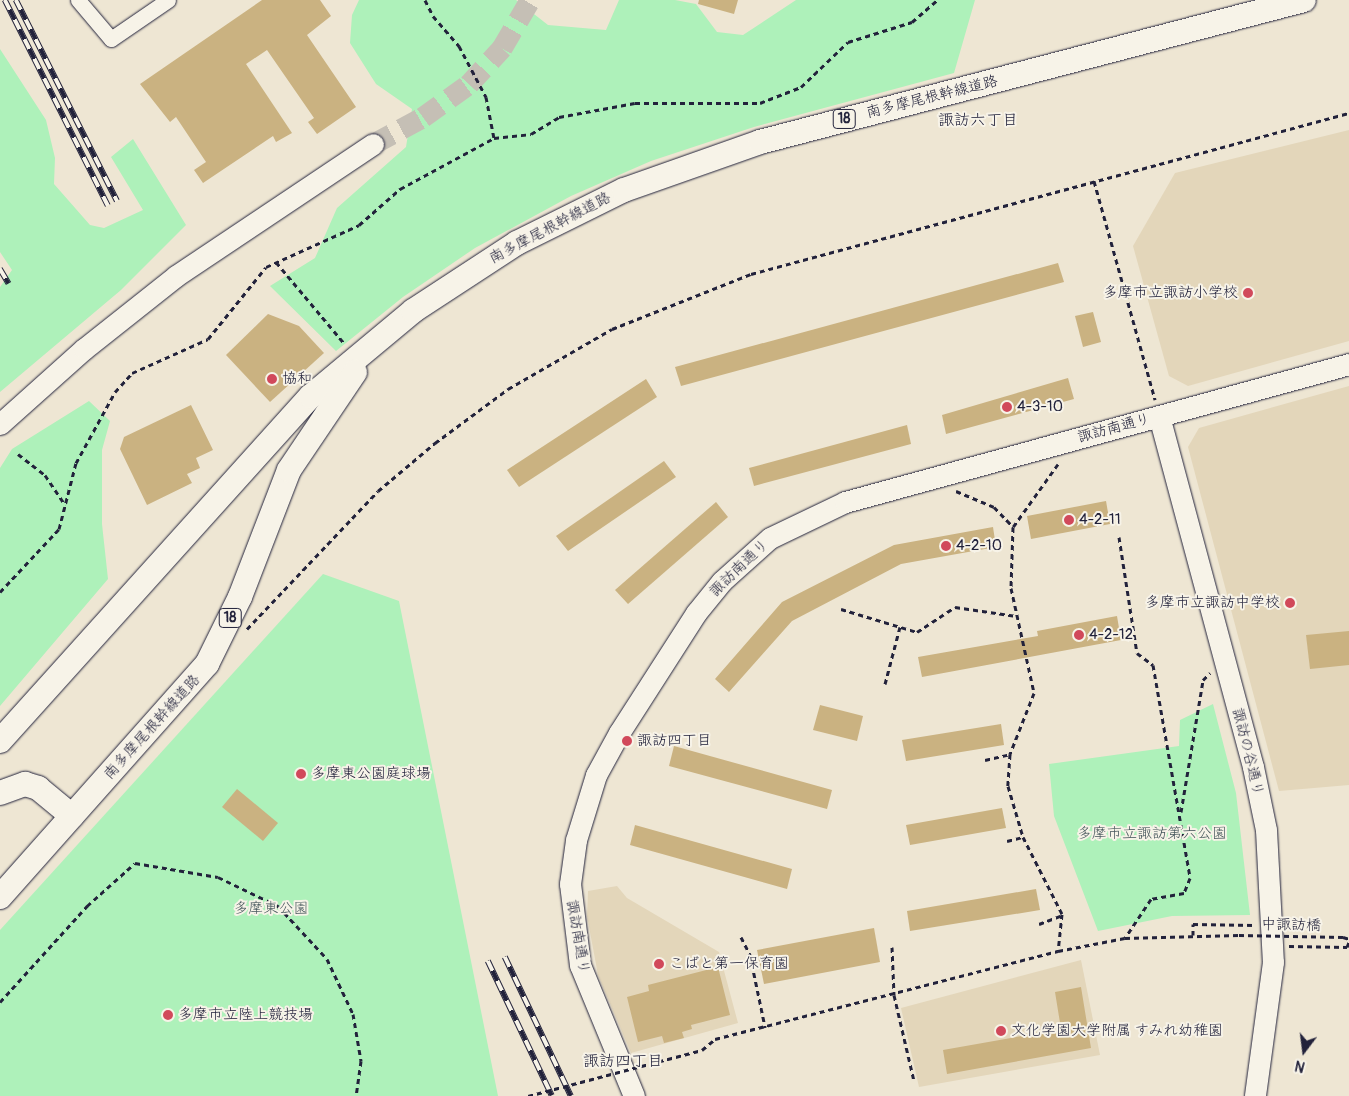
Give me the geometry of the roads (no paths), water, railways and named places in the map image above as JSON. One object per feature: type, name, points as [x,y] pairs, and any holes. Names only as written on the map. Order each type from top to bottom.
[{"type":"main road","name":"南多摩尾根幹線道路","points":[[0,741],[269,440],[311,396],[414,310],[517,243],[624,190],[712,158],[884,108],[1304,0]]},
{"type":"main road","name":"南多摩尾根幹線道路","points":[[0,896],[207,664],[240,597],[279,492],[300,449],[348,380],[414,310]]},
{"type":"main road","points":[[0,793],[25,784],[38,788],[72,816]]},
{"type":"street","points":[[78,0],[112,39],[168,0]]},
{"type":"street","points":[[0,424],[84,349],[176,276],[374,144]]},
{"type":"street","name":"諏訪南通り","points":[[634,1096],[590,995],[572,918],[576,840],[596,775],[696,613],[753,551],[816,512],[945,474],[1349,364]]},
{"type":"street","name":"諏訪の谷通り","points":[[1160,416],[1254,766],[1266,830],[1272,962],[1255,1096]]},
{"type":"tunnel","points":[[373,144],[423,117],[469,84],[502,48],[530,0]]},
{"type":"railway","points":[[5,0],[108,206]]},
{"type":"railway","points":[[16,0],[117,201]]},
{"type":"railway","points":[[0,269],[9,284]]},
{"type":"railway","points":[[505,957],[571,1096]]},
{"type":"railway","points":[[488,961],[552,1096]]},
{"type":"place","name":"多摩市立諏訪小学校","points":[[1248,293]]},
{"type":"place","name":"協和","points":[[272,379]]},
{"type":"place","name":"4-3-10","points":[[1007,407]]},
{"type":"place","name":"4-2-11","points":[[1069,520]]},
{"type":"place","name":"4-2-10","points":[[946,546]]},
{"type":"place","name":"多摩市立諏訪中学校","points":[[1290,603]]},
{"type":"place","name":"4-2-12","points":[[1079,635]]},
{"type":"place","name":"諏訪四丁目","points":[[627,741]]},
{"type":"place","name":"多摩東公園庭球場","points":[[301,774]]},
{"type":"place","name":"こばと第一保育園","points":[[659,964]]},
{"type":"place","name":"多摩市立陸上競技場","points":[[168,1015]]},
{"type":"place","name":"文化学園大学附属 すみれ幼稚園","points":[[1001,1031]]},
{"type":"district","name":"諏訪六丁目","points":[[978,120]]},
{"type":"district","name":"諏訪四丁目","points":[[623,1061]]},
{"type":"park label","name":"多摩市立諏訪第六公園","points":[[1152,834]]},
{"type":"park label","name":"多摩東公園","points":[[271,909]]}]
